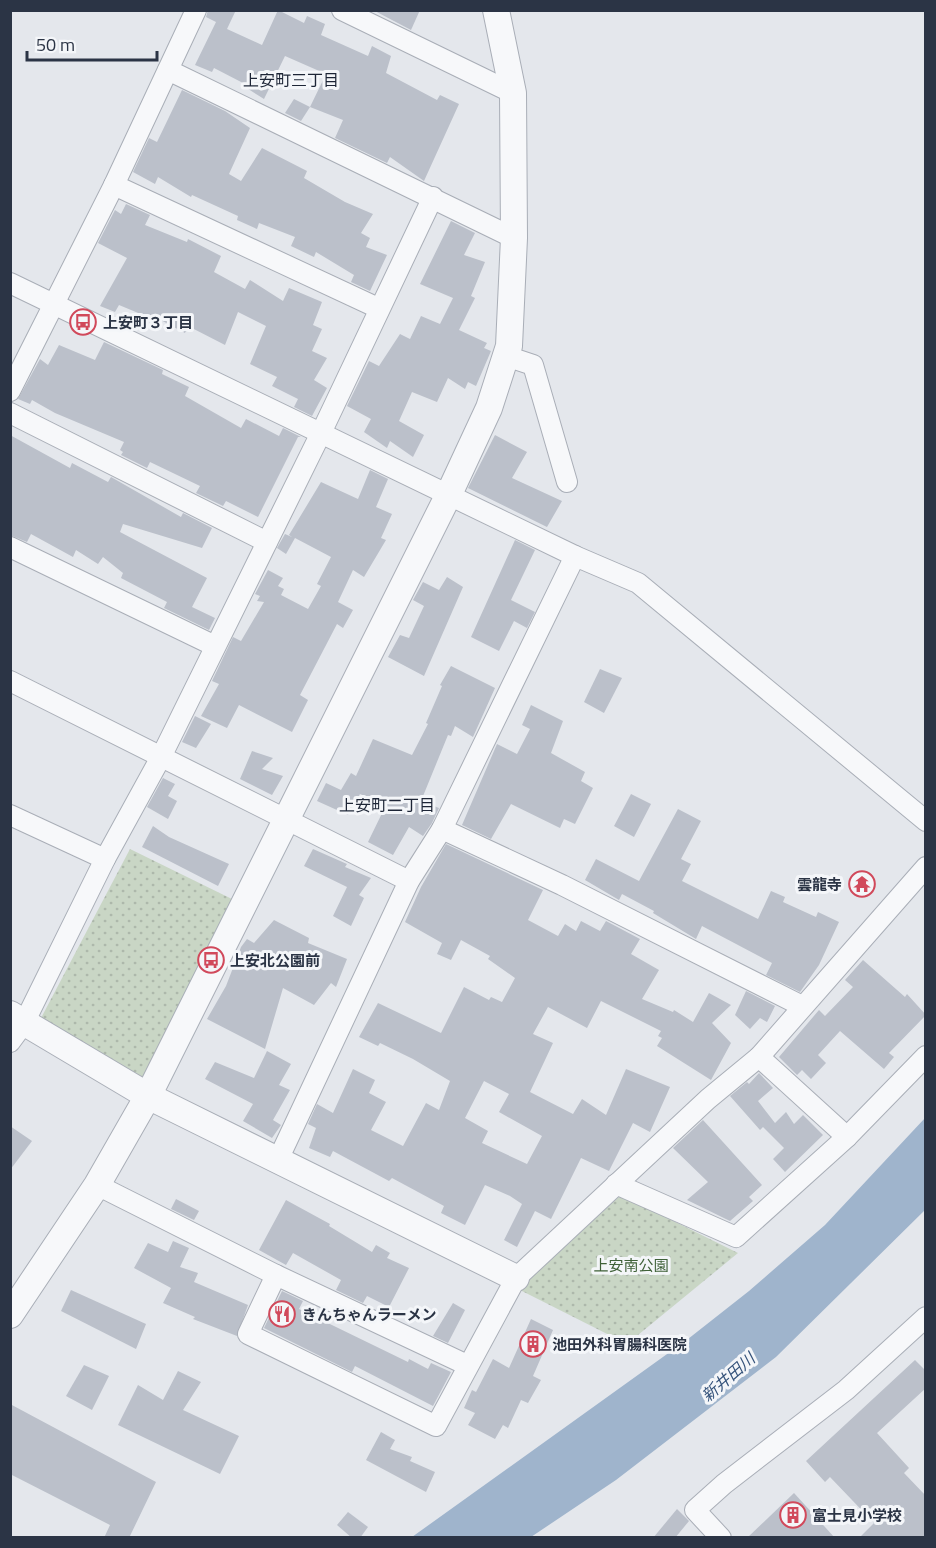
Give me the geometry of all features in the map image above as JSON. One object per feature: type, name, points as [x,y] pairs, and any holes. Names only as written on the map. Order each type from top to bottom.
[{"type":"street","points":[[10,391],[114,185],[196,10]]},
{"type":"street","points":[[342,10],[513,93]]},
{"type":"street","points":[[10,1315],[98,1185],[148,1096],[449,494],[489,408],[509,346],[514,238],[513,93],[496,10]]},
{"type":"street","points":[[168,70],[514,238]]},
{"type":"street","points":[[114,185],[378,308]]},
{"type":"street","points":[[433,197],[378,308],[321,434],[161,757],[15,1026],[278,1162],[516,1278]]},
{"type":"street","points":[[10,283],[575,556],[638,583],[926,821]]},
{"type":"street","points":[[506,356],[533,365],[567,482]]},
{"type":"street","points":[[10,413],[267,542]]},
{"type":"street","points":[[10,547],[215,646]]},
{"type":"street","points":[[278,1162],[409,881],[442,829],[575,556]]},
{"type":"street","points":[[10,681],[409,881]]},
{"type":"street","points":[[10,815],[105,859]]},
{"type":"street","points":[[442,829],[562,885],[802,1006]]},
{"type":"street","points":[[276,1275],[248,1334],[436,1426],[516,1278],[616,1184],[759,1057],[926,867]]},
{"type":"street","points":[[616,1184],[736,1237],[848,1137],[926,1056]]},
{"type":"street","points":[[759,1057],[848,1137]]},
{"type":"street","points":[[98,1185],[276,1275],[467,1365]]},
{"type":"street","points":[[721,1538],[695,1510],[724,1484],[846,1390],[926,1317]]},
{"type":"green space","points":[[130,849],[236,901],[142,1078],[40,1020]]},
{"type":"green space","name":"上安南公園","points":[[621,1195],[738,1253],[627,1344],[518,1289]]},
{"type":"water","name":"新井田川","points":[[925,1118],[925,1210],[776,1357],[616,1480],[531,1537],[412,1537],[688,1339],[749,1291],[825,1225]]},
{"type":"building","points":[[208,10],[236,10],[227,29],[262,45],[278,10],[304,23],[307,16],[325,24],[321,35],[368,56],[372,46],[391,56],[386,73],[437,100],[440,95],[459,104],[424,181],[390,157],[387,163],[335,138],[343,120],[310,107],[326,74],[285,56],[264,99],[242,85],[243,83],[214,68],[212,72],[195,65],[216,22],[206,17]]},
{"type":"building","points":[[373,10],[420,10],[411,30]]},
{"type":"building","points":[[182,90],[225,111],[250,128],[229,174],[241,181],[262,148],[307,171],[304,178],[345,202],[373,214],[361,233],[370,238],[366,247],[387,255],[370,291],[351,282],[354,275],[316,252],[314,257],[291,246],[295,237],[259,223],[257,229],[237,220],[238,216],[192,195],[191,197],[158,177],[155,184],[133,172],[149,138],[157,142]]},
{"type":"building","points":[[294,99],[310,107],[301,121],[285,113]]},
{"type":"building","points":[[126,204],[150,215],[145,225],[187,242],[188,239],[221,256],[214,272],[245,289],[250,280],[283,301],[289,288],[322,302],[313,325],[322,329],[312,351],[327,358],[314,380],[327,388],[312,416],[294,407],[298,399],[272,386],[277,377],[250,364],[266,326],[238,312],[225,345],[188,326],[185,333],[157,318],[155,320],[119,305],[115,312],[100,306],[127,258],[98,243],[115,210],[121,214]]},
{"type":"building","points":[[451,221],[475,233],[464,255],[485,262],[471,296],[475,298],[459,330],[487,343],[484,348],[491,351],[476,386],[468,382],[465,389],[448,378],[437,402],[412,392],[399,421],[424,435],[413,457],[390,441],[387,448],[364,432],[371,419],[347,406],[369,361],[379,366],[400,334],[410,339],[421,316],[440,324],[453,298],[420,284]]},
{"type":"building","points":[[104,342],[163,370],[162,374],[189,387],[185,396],[241,428],[246,419],[279,436],[283,428],[301,437],[298,437],[258,517],[226,501],[223,506],[196,493],[200,486],[150,462],[147,468],[121,455],[123,452],[120,450],[124,442],[55,413],[32,400],[30,404],[18,399],[40,359],[48,365],[59,345],[95,360]]},
{"type":"building","points":[[10,435],[70,468],[72,463],[108,482],[111,477],[181,517],[183,513],[212,528],[202,548],[123,524],[120,532],[207,578],[192,607],[215,618],[209,630],[164,608],[167,602],[121,578],[123,573],[103,557],[98,564],[76,550],[73,557],[31,534],[27,542],[10,535]]},
{"type":"building","points":[[495,435],[527,452],[512,478],[562,501],[547,527],[468,488]]},
{"type":"building","points":[[370,470],[388,479],[376,507],[392,514],[381,538],[386,540],[364,577],[353,570],[338,602],[353,610],[343,628],[337,624],[300,695],[308,700],[292,732],[239,705],[227,728],[201,716],[219,684],[212,681],[233,637],[241,641],[264,602],[257,601],[260,596],[255,594],[268,570],[283,578],[278,586],[284,589],[281,595],[308,609],[321,586],[317,584],[331,557],[295,538],[286,554],[277,548],[285,534],[292,537],[289,535],[321,482],[358,499]]},
{"type":"building","points":[[515,540],[535,550],[511,600],[535,612],[527,628],[514,621],[499,651],[471,637]]},
{"type":"building","points":[[447,577],[463,587],[424,676],[388,657],[400,635],[409,638],[424,606],[413,600],[423,582],[439,590]]},
{"type":"building","points":[[451,666],[495,688],[473,737],[455,726],[451,736],[448,735],[421,801],[439,808],[432,823],[423,836],[409,827],[393,855],[368,842],[386,805],[360,794],[348,815],[317,801],[326,783],[341,790],[351,773],[356,776],[373,739],[412,755],[428,724],[426,723],[442,686],[440,685]]},
{"type":"building","points":[[600,669],[622,678],[604,713],[584,702]]},
{"type":"building","points":[[531,705],[563,721],[551,753],[585,772],[581,781],[593,788],[575,824],[564,819],[560,828],[511,804],[491,839],[462,825],[497,744],[517,754],[530,729],[522,725]]},
{"type":"building","points":[[195,716],[211,724],[196,748],[182,742]]},
{"type":"building","points":[[252,751],[273,758],[262,769],[283,776],[272,795],[240,779]]},
{"type":"building","points":[[163,778],[175,784],[168,796],[177,801],[168,819],[147,807]]},
{"type":"building","points":[[631,794],[651,804],[634,837],[614,826]]},
{"type":"building","points":[[678,809],[701,821],[681,859],[691,864],[682,881],[758,919],[771,891],[785,897],[783,902],[816,917],[818,912],[839,922],[819,965],[800,992],[766,975],[772,963],[702,926],[696,939],[653,913],[654,911],[622,894],[619,900],[585,880],[596,859],[639,881]]},
{"type":"building","points":[[153,826],[169,837],[229,864],[218,886],[142,847]]},
{"type":"building","points":[[446,844],[543,890],[528,920],[558,936],[565,924],[576,931],[581,921],[600,931],[606,921],[640,939],[631,954],[659,970],[642,999],[673,1012],[674,1010],[693,1022],[709,993],[731,1005],[712,1023],[731,1043],[711,1080],[657,1046],[662,1038],[658,1036],[661,1031],[601,1001],[587,1028],[548,1007],[533,1034],[553,1043],[530,1092],[573,1114],[582,1099],[606,1115],[626,1069],[670,1087],[650,1132],[633,1123],[609,1171],[581,1158],[551,1219],[535,1211],[517,1247],[504,1240],[522,1204],[510,1196],[485,1185],[465,1225],[441,1213],[444,1206],[392,1178],[389,1181],[333,1151],[330,1157],[309,1148],[316,1128],[308,1124],[317,1104],[333,1113],[353,1069],[375,1080],[369,1093],[386,1102],[371,1130],[403,1146],[426,1103],[439,1110],[450,1081],[380,1043],[378,1046],[359,1037],[378,1003],[441,1033],[464,987],[489,1000],[491,997],[502,1002],[515,978],[488,959],[490,956],[461,940],[451,960],[437,954],[442,943],[405,922],[421,887]],"holes":[[[484,1081],[509,1094],[499,1112],[542,1136],[527,1164],[482,1143],[488,1131],[465,1118]]]},
{"type":"building","points":[[313,849],[371,878],[359,895],[364,898],[351,926],[333,916],[347,887],[304,866]]},
{"type":"building","points":[[274,920],[309,938],[308,943],[347,959],[336,987],[331,983],[314,1005],[283,988],[265,1049],[207,1019],[226,986],[241,947],[247,939],[254,943]]},
{"type":"building","points":[[863,960],[905,997],[907,994],[926,1015],[889,1053],[894,1057],[884,1069],[840,1031],[818,1055],[826,1063],[811,1079],[802,1070],[797,1075],[779,1057],[819,1010],[825,1016],[853,987],[845,980]]},
{"type":"building","points":[[746,991],[775,1006],[767,1022],[760,1018],[750,1029],[735,1015]]},
{"type":"building","points":[[267,1051],[291,1064],[279,1085],[290,1090],[273,1120],[281,1125],[272,1138],[243,1121],[253,1104],[205,1079],[215,1062],[254,1078]]},
{"type":"building","points":[[759,1073],[773,1088],[758,1101],[775,1123],[786,1112],[794,1124],[803,1115],[823,1135],[785,1172],[773,1159],[784,1148],[763,1127],[760,1130],[730,1096],[747,1082],[749,1084]]},
{"type":"building","points":[[703,1120],[762,1185],[749,1197],[753,1201],[730,1221],[687,1200],[708,1182],[673,1148]]},
{"type":"building","points":[[10,1126],[32,1141],[10,1170]]},
{"type":"building","points":[[176,1199],[199,1211],[194,1220],[171,1209]]},
{"type":"building","points":[[286,1200],[330,1224],[329,1226],[372,1252],[376,1245],[390,1253],[387,1258],[409,1268],[389,1307],[367,1296],[363,1303],[336,1290],[341,1280],[293,1253],[286,1265],[259,1250]]},
{"type":"building","points":[[173,1241],[189,1248],[180,1267],[198,1273],[194,1282],[248,1305],[237,1336],[193,1319],[195,1317],[163,1303],[171,1288],[134,1268],[148,1243],[168,1252]]},
{"type":"building","points":[[71,1290],[146,1324],[136,1349],[61,1311]]},
{"type":"building","points":[[282,1291],[303,1301],[299,1309],[408,1362],[409,1359],[428,1369],[431,1363],[451,1372],[433,1406],[355,1366],[352,1372],[264,1328]]},
{"type":"building","points":[[453,1303],[465,1310],[448,1343],[433,1336]]},
{"type":"building","points":[[531,1319],[553,1330],[533,1376],[541,1380],[528,1403],[521,1400],[508,1428],[503,1425],[495,1439],[468,1425],[475,1413],[464,1408],[472,1390],[476,1392],[493,1359],[509,1368]]},
{"type":"building","points":[[915,1360],[926,1371],[926,1388],[877,1433],[909,1468],[904,1473],[926,1496],[926,1538],[859,1538],[874,1523],[830,1477],[825,1482],[806,1461]]},
{"type":"building","points":[[84,1365],[109,1376],[92,1410],[66,1396]]},
{"type":"building","points":[[178,1371],[201,1382],[183,1410],[239,1436],[220,1474],[118,1425],[138,1385],[163,1400]]},
{"type":"building","points":[[10,1404],[156,1482],[129,1538],[104,1538],[110,1525],[10,1474]]},
{"type":"building","points":[[381,1432],[395,1440],[390,1449],[412,1457],[410,1461],[435,1472],[426,1492],[366,1460]]},
{"type":"building","name":"富士見小学校","points":[[794,1493],[835,1538],[747,1538]]},
{"type":"building","points":[[677,1509],[689,1521],[675,1538],[653,1538]]},
{"type":"building","points":[[348,1512],[368,1527],[360,1538],[352,1538],[337,1525]]},
{"type":"place","name":"上安町３丁目","points":[[83,322]]},
{"type":"place","name":"雲龍寺","points":[[862,884]]},
{"type":"place","name":"上安北公園前","points":[[211,960]]},
{"type":"place","name":"きんちゃんラーメン","points":[[282,1314]]},
{"type":"place","name":"池田外科胃腸科医院","points":[[533,1344]]},
{"type":"place","name":"富士見小学校","points":[[793,1515]]},
{"type":"district","name":"上安町三丁目","points":[[291,80]]},
{"type":"district","name":"上安町二丁目","points":[[387,805]]}]
